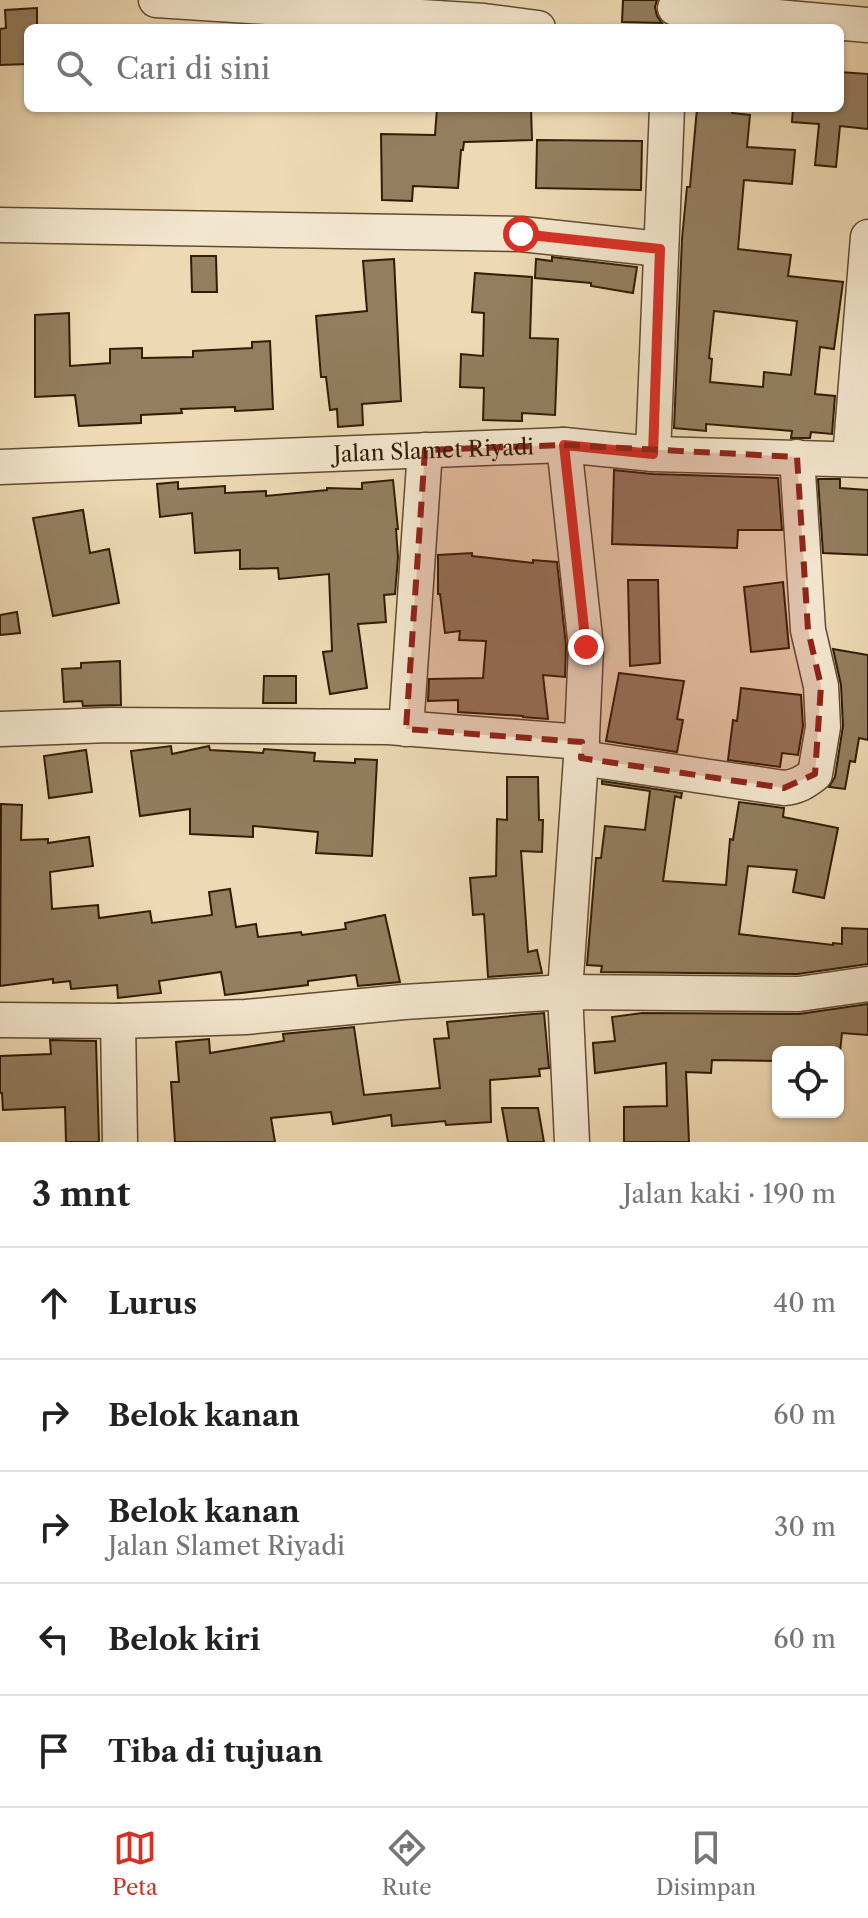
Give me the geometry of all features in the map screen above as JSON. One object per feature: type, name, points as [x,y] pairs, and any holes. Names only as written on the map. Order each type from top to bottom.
[{"type":"street","points":[[156,0],[507,24]]},
{"type":"street","points":[[675,12],[868,25]]},
{"type":"street","points":[[653,454],[667,112]]},
{"type":"street","points":[[0,225],[521,234],[660,249]]},
{"type":"street","points":[[859,459],[868,237]]},
{"type":"street","points":[[564,445],[586,647],[565,992],[572,1142]]},
{"type":"street","name":"Jalan Slamet Riyadi","points":[[0,467],[564,445],[653,454],[859,459]]},
{"type":"street","points":[[406,729],[425,450]]},
{"type":"street","points":[[0,729],[110,725],[406,729],[581,750],[784,788],[804,782],[815,774],[823,727],[821,686],[808,630],[797,457]]},
{"type":"street","points":[[0,1020],[118,1021],[246,1017],[404,1002],[565,992],[799,994],[868,984]]},
{"type":"street","points":[[118,1021],[120,1142]]},
{"type":"highlighted area","points":[[564,445],[797,457],[808,630],[821,686],[815,774],[784,788],[581,758],[582,742],[406,729],[425,450]]},
{"type":"building","points":[[623,0],[657,0],[655,7],[662,23],[622,22]]},
{"type":"building","points":[[37,8],[37,24],[24,24],[24,64],[0,65],[0,29],[6,28],[5,10]]},
{"type":"building","points":[[844,72],[868,74],[868,129],[840,126],[836,167],[815,165],[819,124],[792,122],[793,112],[844,112]]},
{"type":"building","points":[[437,112],[531,112],[532,140],[464,142],[458,188],[413,186],[412,201],[382,200],[381,134],[435,135]]},
{"type":"building","points":[[697,112],[750,115],[747,147],[795,150],[792,184],[744,180],[738,249],[791,255],[788,276],[843,282],[834,349],[820,347],[815,394],[835,396],[832,434],[811,432],[810,438],[791,438],[792,431],[706,424],[706,431],[674,428],[687,187],[690,187]],"holes":[[[714,311],[797,321],[791,375],[764,372],[763,387],[710,382]]]},
{"type":"building","points":[[537,140],[642,141],[641,190],[536,188]]},
{"type":"building","points":[[191,256],[216,256],[217,292],[192,292]]},
{"type":"building","points":[[552,257],[637,267],[633,293],[591,286],[591,283],[535,278],[536,259],[552,261]]},
{"type":"building","points":[[394,259],[401,401],[362,404],[363,425],[338,427],[337,409],[330,410],[326,377],[321,377],[316,316],[367,311],[363,261]]},
{"type":"building","points":[[475,273],[532,277],[530,338],[558,339],[555,415],[522,413],[522,421],[483,420],[484,388],[460,387],[461,354],[483,356],[484,313],[472,312]]},
{"type":"building","points":[[69,313],[70,366],[110,363],[110,349],[142,348],[142,358],[193,357],[193,351],[252,348],[252,342],[270,341],[273,409],[181,409],[182,413],[141,415],[141,423],[79,426],[75,395],[35,397],[35,315]]},
{"type":"building","points":[[614,470],[778,478],[782,530],[738,530],[737,548],[612,544]]},
{"type":"building","points":[[818,479],[840,479],[840,488],[868,490],[868,555],[823,553]]},
{"type":"building","points":[[393,480],[398,529],[395,594],[384,595],[386,622],[358,624],[367,688],[330,694],[323,652],[332,651],[329,574],[279,579],[278,568],[240,569],[240,550],[195,553],[192,513],[160,517],[157,484],[178,482],[178,489],[225,486],[225,493],[266,491],[266,496],[327,488],[362,489],[362,483]]},
{"type":"building","points":[[83,510],[90,553],[109,549],[119,603],[53,616],[33,518]]},
{"type":"building","points":[[472,553],[472,556],[533,563],[533,560],[557,562],[566,646],[565,677],[543,675],[548,719],[458,712],[458,700],[428,701],[429,679],[483,678],[486,641],[459,640],[460,631],[445,633],[438,594],[438,555]]},
{"type":"building","points":[[628,580],[658,580],[660,663],[630,666]]},
{"type":"building","points":[[783,582],[789,648],[751,652],[744,587]]},
{"type":"building","points":[[17,612],[20,633],[0,635],[0,615]]},
{"type":"building","points":[[833,649],[868,655],[868,740],[859,738],[855,762],[850,761],[845,789],[829,787],[835,777],[843,726],[841,685]]},
{"type":"building","points":[[120,661],[121,705],[83,706],[82,701],[64,702],[62,669],[81,668],[81,663]]},
{"type":"building","points":[[619,673],[684,681],[677,719],[683,720],[677,752],[606,741]]},
{"type":"building","points":[[264,676],[296,676],[296,703],[263,703]]},
{"type":"building","points":[[741,688],[801,695],[803,726],[798,755],[782,753],[780,767],[728,760]]},
{"type":"building","points":[[171,746],[172,754],[209,746],[210,750],[263,753],[264,749],[315,753],[314,761],[355,763],[355,759],[377,760],[372,856],[316,853],[318,832],[253,826],[253,837],[190,834],[190,809],[140,816],[131,751]]},
{"type":"building","points":[[86,750],[92,792],[49,798],[44,756]]},
{"type":"building","points":[[507,777],[538,777],[539,820],[543,820],[542,852],[521,851],[528,952],[537,950],[542,973],[488,977],[484,914],[473,915],[470,878],[496,876],[497,819],[507,820]]},
{"type":"building","points":[[602,781],[682,793],[681,798],[675,796],[663,881],[726,885],[730,839],[733,840],[739,802],[784,808],[783,817],[838,828],[824,898],[793,892],[797,870],[748,866],[739,934],[833,945],[842,944],[842,928],[868,929],[868,964],[798,974],[601,972],[602,966],[587,965],[596,858],[601,858],[605,826],[645,830],[650,791],[602,784]]},
{"type":"building","points":[[1,804],[22,805],[21,840],[48,839],[48,843],[89,837],[93,866],[50,872],[52,909],[98,905],[99,918],[150,911],[152,923],[212,915],[209,892],[230,889],[236,927],[256,924],[258,937],[346,929],[345,923],[385,915],[400,982],[358,986],[356,975],[308,981],[308,985],[225,995],[221,972],[159,981],[161,993],[118,998],[117,985],[71,989],[70,981],[53,983],[53,979],[0,986]]},
{"type":"building","points":[[868,1004],[868,1035],[842,1033],[841,1046],[772,1046],[772,1061],[712,1060],[711,1073],[686,1072],[689,1142],[624,1142],[624,1107],[667,1106],[666,1063],[595,1073],[593,1043],[615,1041],[612,1017],[642,1013],[799,1014]]},
{"type":"building","points":[[544,1013],[549,1068],[539,1069],[540,1076],[490,1080],[491,1122],[446,1125],[445,1121],[392,1126],[391,1115],[333,1124],[331,1112],[271,1118],[275,1142],[175,1142],[171,1082],[179,1082],[176,1042],[209,1039],[210,1053],[284,1041],[283,1034],[354,1027],[364,1095],[440,1088],[434,1039],[449,1038],[447,1022]]},
{"type":"building","points":[[50,1040],[96,1041],[99,1142],[66,1142],[65,1107],[3,1110],[0,1056],[51,1054]]},
{"type":"building","points":[[502,1108],[538,1108],[544,1142],[508,1142]]},
{"type":"route","points":[[521,234],[660,249],[653,454],[564,445],[586,647]]}]
